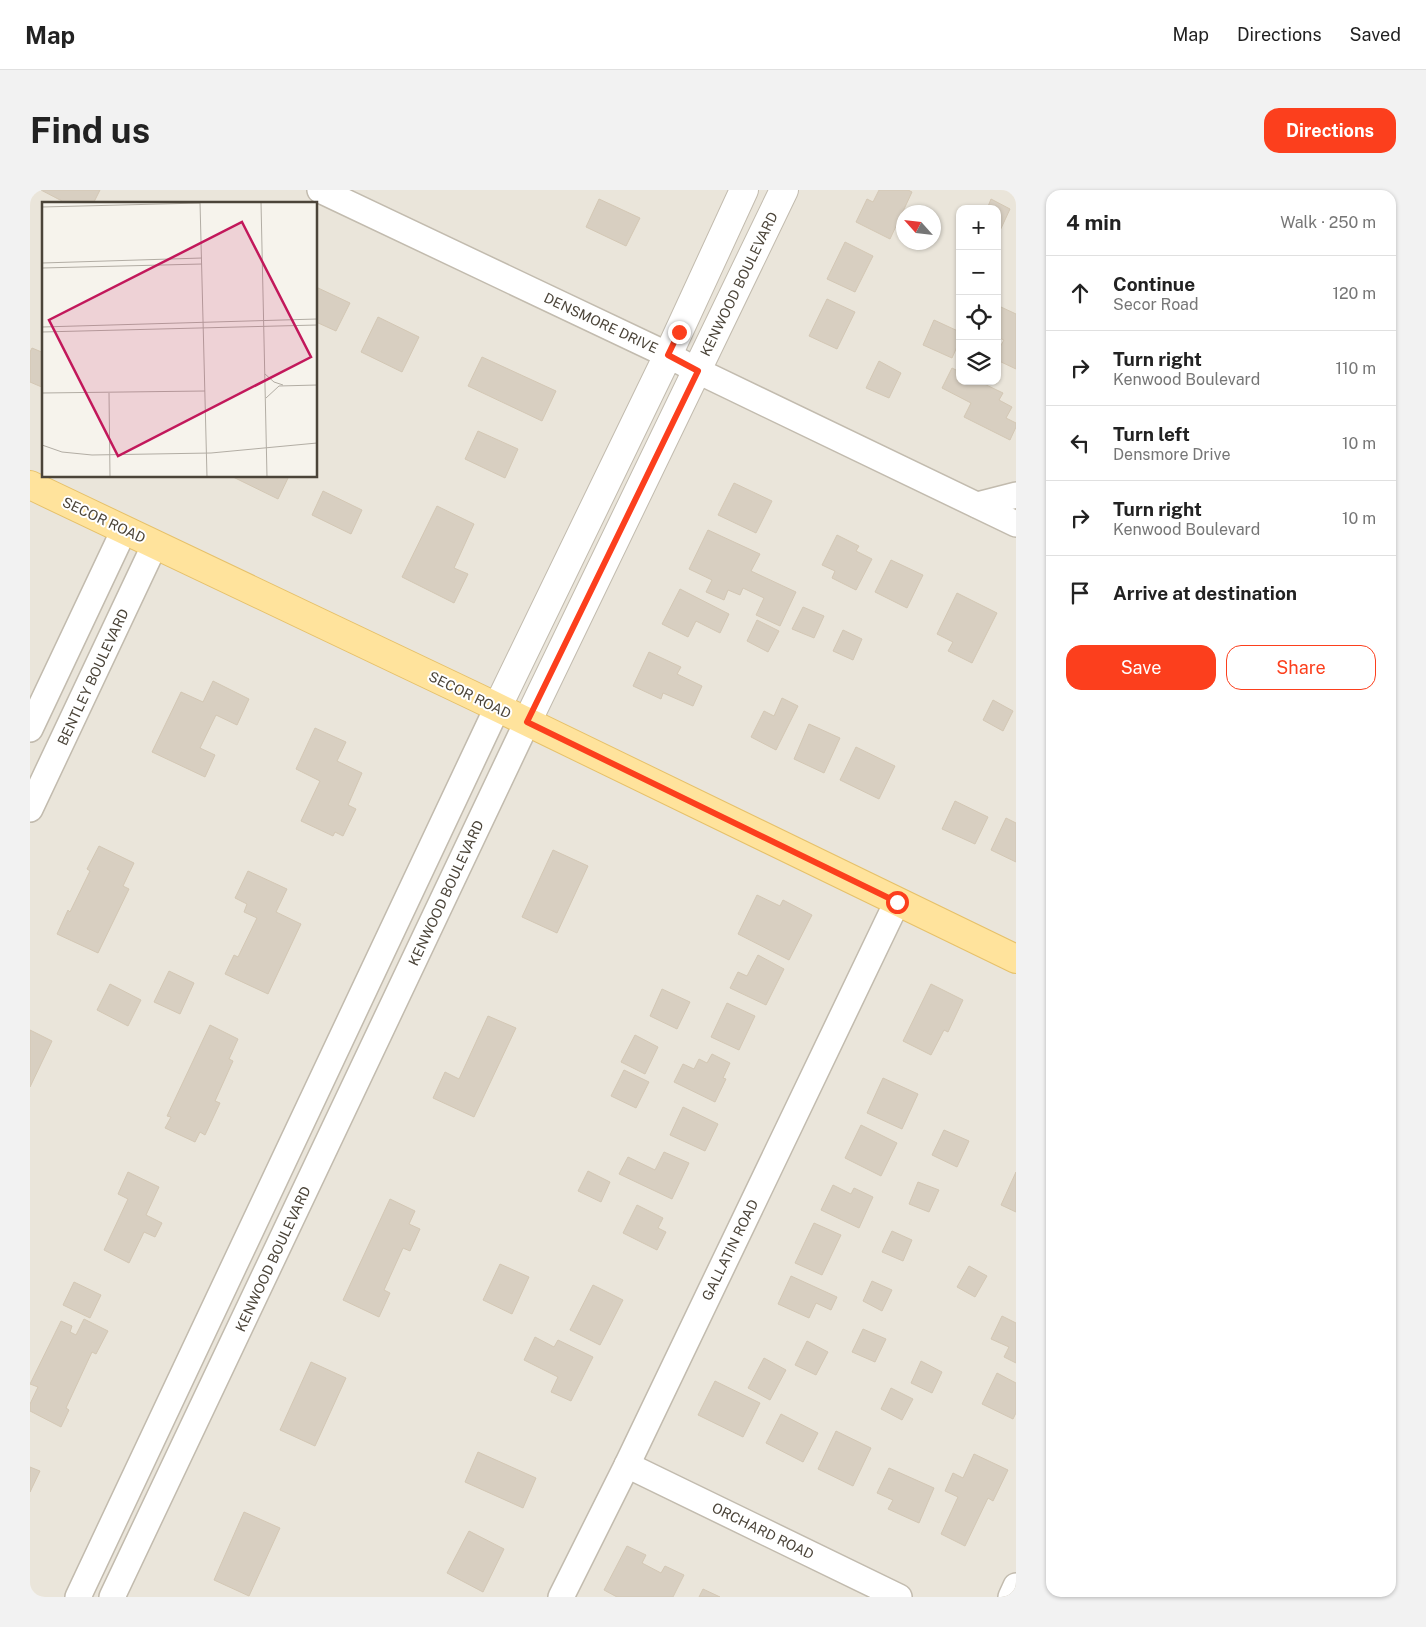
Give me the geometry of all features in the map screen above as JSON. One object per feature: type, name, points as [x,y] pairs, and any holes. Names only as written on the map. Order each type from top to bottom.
[{"type":"main road","name":"SECOR ROAD","points":[[30,485],[527,722],[1016,959]]},
{"type":"street","name":"DENSMORE DRIVE","points":[[320,190],[668,355],[1016,524]]},
{"type":"street","points":[[78,1597],[497,708],[668,355],[744,190]]},
{"type":"street","name":"KENWOOD BOULEVARD","points":[[112,1597],[527,722],[784,190]]},
{"type":"street","points":[[977,505],[1016,495]]},
{"type":"street","points":[[30,729],[124,530]]},
{"type":"street","name":"BENTLEY BOULEVARD","points":[[30,809],[155,544]]},
{"type":"street","name":"GALLATIN ROAD","points":[[561,1597],[627,1465],[897,902]]},
{"type":"street","name":"ORCHARD ROAD","points":[[627,1465],[899,1597]]},
{"type":"street","points":[[1011,1597],[1016,1586]]},
{"type":"shaded area","points":[[30,190],[1016,190],[1016,1597],[30,1597]]},
{"type":"building","points":[[41,190],[100,190],[94,202],[62,201]]},
{"type":"building","points":[[879,190],[908,190],[912,192],[906,205],[896,205],[896,226],[890,239],[856,222],[867,199],[873,202]]},
{"type":"building","points":[[599,199],[640,218],[626,246],[586,227]]},
{"type":"building","points":[[991,199],[1010,209],[1001,228],[1001,205],[989,205]]},
{"type":"building","points":[[845,242],[873,256],[855,292],[827,279]]},
{"type":"building","points":[[318,288],[350,303],[336,331],[318,323]]},
{"type":"building","points":[[827,299],[855,312],[837,349],[809,336]]},
{"type":"building","points":[[1001,307],[1016,314],[1016,369],[1001,362],[1001,345],[1004,340],[1001,339]]},
{"type":"building","points":[[378,317],[419,337],[402,372],[361,352]]},
{"type":"building","points":[[934,320],[956,330],[956,349],[952,358],[923,345]]},
{"type":"building","points":[[32,348],[42,352],[42,387],[30,382],[30,352]]},
{"type":"building","points":[[482,357],[556,391],[542,421],[468,386]]},
{"type":"building","points":[[879,361],[901,373],[889,398],[866,388]]},
{"type":"building","points":[[952,368],[956,370],[956,385],[986,385],[1003,393],[999,400],[1012,407],[1006,418],[1016,423],[1010,440],[964,417],[971,403],[942,388]]},
{"type":"building","points":[[478,431],[518,449],[505,478],[465,459]]},
{"type":"building","points":[[235,478],[288,478],[278,499]]},
{"type":"building","points":[[734,483],[772,501],[756,533],[718,515]]},
{"type":"building","points":[[323,491],[362,510],[351,534],[312,515]]},
{"type":"building","points":[[437,506],[474,524],[454,568],[468,574],[454,603],[402,577]]},
{"type":"building","points":[[708,530],[760,554],[751,571],[796,592],[780,626],[756,615],[764,598],[743,588],[740,595],[728,590],[724,600],[706,592],[712,580],[689,569]]},
{"type":"building","points":[[837,535],[859,546],[856,551],[872,559],[856,590],[832,578],[835,571],[822,565]]},
{"type":"building","points":[[891,560],[923,575],[907,608],[875,592]]},
{"type":"building","points":[[680,589],[729,614],[720,633],[696,621],[688,637],[662,624]]},
{"type":"building","points":[[957,593],[997,613],[972,663],[948,651],[953,642],[937,634]]},
{"type":"building","points":[[803,607],[824,616],[814,638],[792,629]]},
{"type":"building","points":[[757,620],[779,631],[768,652],[747,641]]},
{"type":"building","points":[[843,630],[862,639],[853,660],[833,651]]},
{"type":"building","points":[[649,652],[681,667],[677,674],[702,686],[693,706],[663,693],[661,699],[633,686]]},
{"type":"building","points":[[213,681],[249,699],[237,725],[216,715],[200,748],[215,755],[205,777],[152,752],[181,692],[203,702]]},
{"type":"building","points":[[782,698],[798,706],[776,750],[751,737],[764,711],[774,716]]},
{"type":"building","points":[[993,700],[1013,711],[1003,731],[983,720]]},
{"type":"building","points":[[809,724],[840,738],[824,773],[794,759]]},
{"type":"building","points":[[315,728],[346,742],[337,761],[362,773],[348,805],[356,809],[343,836],[335,832],[333,836],[301,821],[320,781],[296,769]]},
{"type":"building","points":[[856,747],[895,766],[879,799],[840,780]]},
{"type":"building","points":[[955,801],[988,817],[975,844],[942,829]]},
{"type":"building","points":[[1006,818],[1016,823],[1016,862],[991,850]]},
{"type":"building","points":[[99,846],[134,863],[123,886],[129,889],[98,953],[57,934],[90,871],[87,869]]},
{"type":"building","points":[[553,850],[588,866],[557,933],[522,917]]},
{"type":"building","points":[[248,871],[287,889],[276,912],[301,924],[268,994],[225,974],[234,955],[238,957],[257,918],[244,912],[247,904],[235,898]]},
{"type":"building","points":[[757,895],[780,906],[783,900],[812,915],[789,960],[738,934]]},
{"type":"building","points":[[758,955],[784,969],[766,1005],[730,988],[738,972],[747,976]]},
{"type":"building","points":[[169,971],[194,983],[180,1014],[154,1002]]},
{"type":"building","points":[[110,984],[141,1000],[128,1026],[97,1010]]},
{"type":"building","points":[[931,984],[963,1000],[948,1032],[944,1030],[931,1055],[903,1041]]},
{"type":"building","points":[[662,989],[690,1002],[677,1029],[650,1016]]},
{"type":"building","points":[[727,1003],[755,1016],[739,1050],[711,1037]]},
{"type":"building","points":[[488,1016],[516,1028],[474,1117],[433,1098],[445,1072],[459,1079]]},
{"type":"building","points":[[210,1025],[238,1039],[229,1059],[233,1061],[215,1101],[220,1103],[205,1135],[200,1132],[195,1142],[165,1128],[171,1117],[167,1116]]},
{"type":"building","points":[[30,1030],[52,1041],[30,1087]]},
{"type":"building","points":[[635,1035],[658,1047],[645,1074],[621,1062]]},
{"type":"building","points":[[712,1054],[730,1063],[723,1078],[726,1079],[715,1102],[674,1082],[683,1064],[694,1069],[699,1059],[707,1063]]},
{"type":"building","points":[[624,1070],[649,1082],[636,1108],[611,1096]]},
{"type":"building","points":[[883,1078],[918,1094],[902,1129],[867,1113]]},
{"type":"building","points":[[683,1107],[718,1124],[705,1151],[670,1135]]},
{"type":"building","points":[[861,1125],[897,1143],[881,1176],[845,1158]]},
{"type":"building","points":[[944,1130],[969,1141],[957,1167],[932,1155]]},
{"type":"building","points":[[664,1152],[689,1163],[672,1199],[619,1174],[628,1157],[655,1170]]},
{"type":"building","points":[[588,1171],[610,1182],[601,1202],[578,1191]]},
{"type":"building","points":[[128,1172],[159,1187],[146,1215],[162,1223],[155,1237],[144,1232],[129,1263],[104,1250],[128,1199],[118,1194]]},
{"type":"building","points":[[1016,1172],[1016,1212],[1001,1205]]},
{"type":"building","points":[[918,1182],[939,1190],[929,1212],[909,1204]]},
{"type":"building","points":[[833,1185],[851,1194],[854,1188],[873,1197],[859,1228],[821,1210]]},
{"type":"building","points":[[390,1199],[415,1211],[409,1224],[420,1229],[410,1251],[403,1248],[384,1290],[390,1293],[379,1317],[343,1300]]},
{"type":"building","points":[[637,1205],[663,1218],[658,1228],[666,1232],[657,1250],[623,1233]]},
{"type":"building","points":[[814,1223],[841,1235],[822,1275],[795,1263]]},
{"type":"building","points":[[892,1231],[912,1240],[903,1261],[882,1252]]},
{"type":"building","points":[[500,1264],[529,1277],[512,1314],[483,1300]]},
{"type":"building","points":[[969,1266],[987,1276],[975,1297],[957,1287]]},
{"type":"building","points":[[791,1276],[837,1297],[831,1310],[816,1303],[809,1318],[778,1304]]},
{"type":"building","points":[[872,1281],[892,1290],[882,1311],[863,1301]]},
{"type":"building","points":[[74,1282],[101,1295],[90,1318],[63,1305]]},
{"type":"building","points":[[593,1285],[623,1300],[600,1345],[570,1330]]},
{"type":"building","points":[[1002,1316],[1016,1323],[1016,1363],[1004,1357],[1009,1347],[991,1339]]},
{"type":"building","points":[[84,1319],[108,1331],[96,1354],[92,1352],[66,1408],[69,1410],[61,1427],[30,1411],[30,1404],[38,1387],[30,1384],[61,1321],[72,1326],[70,1332],[76,1335]]},
{"type":"building","points":[[863,1329],[886,1339],[875,1362],[852,1352]]},
{"type":"building","points":[[535,1337],[554,1347],[558,1340],[593,1357],[571,1401],[551,1392],[558,1377],[524,1360]]},
{"type":"building","points":[[807,1341],[828,1352],[816,1375],[795,1365]]},
{"type":"building","points":[[764,1358],[786,1370],[770,1400],[748,1388]]},
{"type":"building","points":[[921,1361],[942,1372],[932,1393],[911,1383]]},
{"type":"building","points":[[311,1362],[346,1378],[315,1446],[280,1430]]},
{"type":"building","points":[[997,1373],[1016,1383],[1016,1413],[1013,1419],[982,1404]]},
{"type":"building","points":[[715,1381],[760,1403],[743,1437],[698,1415]]},
{"type":"building","points":[[891,1388],[913,1399],[902,1420],[881,1409]]},
{"type":"building","points":[[781,1414],[818,1433],[803,1462],[766,1443]]},
{"type":"building","points":[[836,1431],[871,1448],[853,1486],[818,1469]]},
{"type":"building","points":[[478,1452],[536,1478],[523,1508],[465,1482]]},
{"type":"building","points":[[974,1454],[1008,1470],[993,1501],[988,1498],[965,1546],[941,1534],[958,1497],[945,1491],[953,1473],[963,1478]]},
{"type":"building","points":[[30,1467],[40,1471],[30,1492]]},
{"type":"building","points":[[889,1468],[934,1488],[919,1523],[888,1509],[893,1500],[877,1493]]},
{"type":"building","points":[[244,1512],[280,1528],[249,1596],[214,1580]]},
{"type":"building","points":[[469,1531],[504,1549],[483,1592],[447,1573]]},
{"type":"building","points":[[627,1546],[646,1555],[642,1563],[661,1573],[665,1566],[684,1575],[673,1597],[617,1597],[604,1590]]},
{"type":"building","points":[[703,1589],[720,1597],[699,1597]]},
{"type":"route","points":[[679,332],[668,355],[698,371],[527,722],[897,902]]}]
